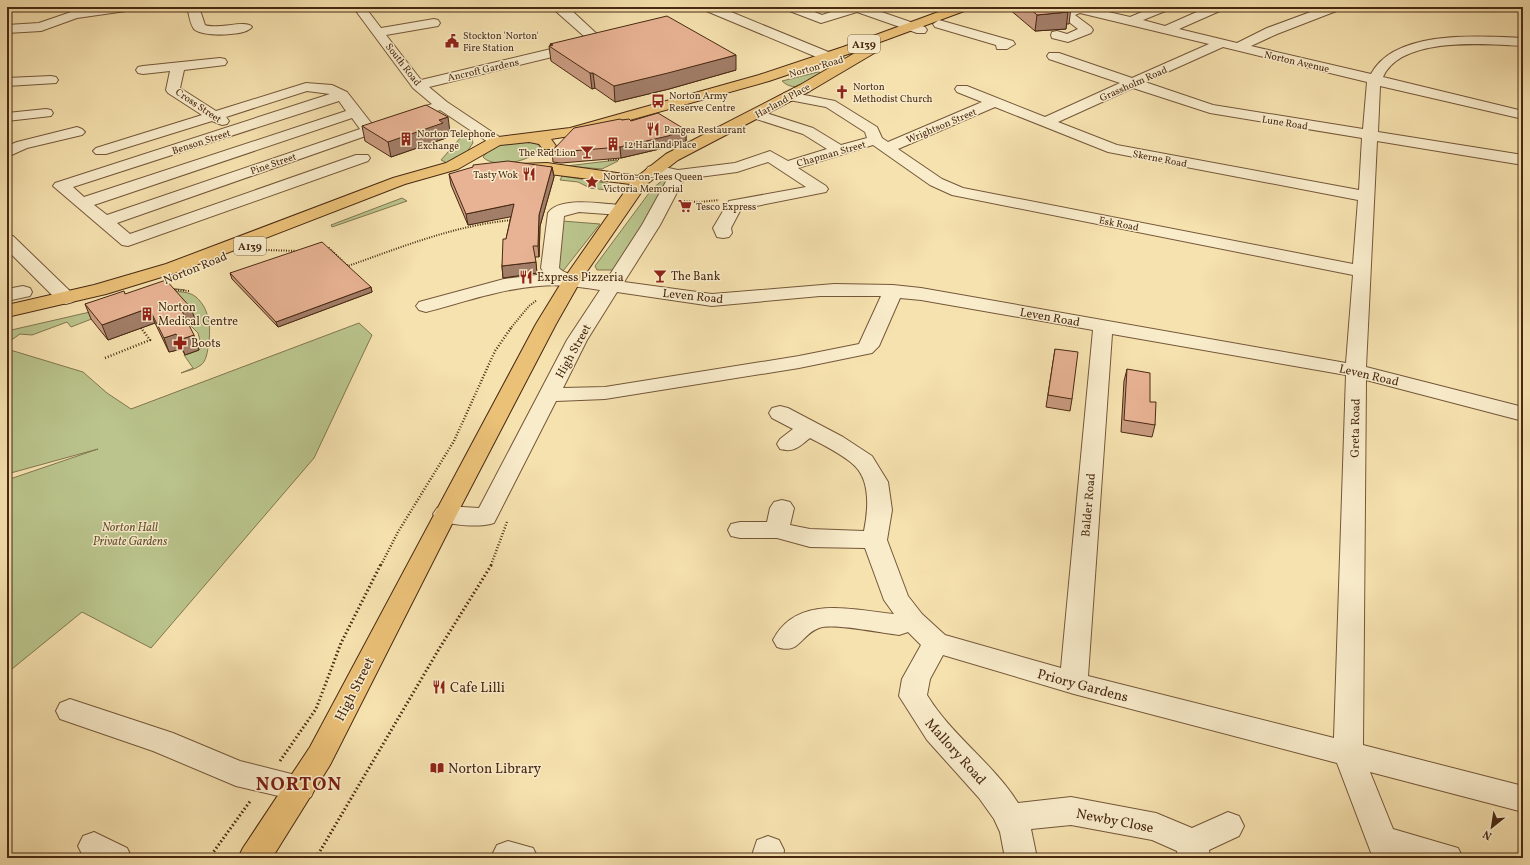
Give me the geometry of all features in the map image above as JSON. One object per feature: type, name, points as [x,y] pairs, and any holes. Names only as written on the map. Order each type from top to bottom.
[{"type":"main road","name":"Norton Road","points":[[529,137],[571,132],[764,78],[800,72],[836,60],[969,8]]},
{"type":"main road","name":"Norton Road","points":[[871,49],[916,28],[938,24],[969,8]]},
{"type":"main road","name":"Harland Place","points":[[712,138],[790,96],[836,60],[871,49]]},
{"type":"main road","name":"Norton Road","points":[[545,157],[571,132]]},
{"type":"main road","name":"A139","points":[[479,163],[481,148],[496,141],[529,137],[545,141],[545,157]]},
{"type":"main road","name":"High Street","points":[[254,858],[320,756],[445,514],[546,324],[572,280],[620,210],[648,175],[672,157],[712,138]]},
{"type":"main road","points":[[508,167],[545,157],[648,175]]},
{"type":"main road","name":"Norton Road","points":[[7,311],[104,289],[172,268],[399,182],[452,166],[479,163]]},
{"type":"main road","name":"Norton Road","points":[[7,325],[33,320],[140,289],[370,199],[453,174],[479,163]]},
{"type":"street","points":[[7,41],[20,40],[39,34],[75,16],[126,7]]},
{"type":"street","points":[[193,7],[199,27],[203,30],[216,31],[246,27]]},
{"type":"street","name":"Ancroft Gardens","points":[[418,85],[576,47],[591,39],[592,35],[566,12],[557,7]]},
{"type":"street","points":[[708,7],[836,60]]},
{"type":"street","points":[[791,7],[821,19],[857,7],[916,28]]},
{"type":"street","points":[[1131,22],[1164,7]]},
{"type":"street","points":[[1166,30],[1218,7]]},
{"type":"street","points":[[1238,47],[1272,31],[1335,7]]},
{"type":"street","points":[[1057,35],[1068,38],[1087,30],[1066,16],[1075,8]]},
{"type":"street","name":"Norton Avenue","points":[[1075,8],[1523,115]]},
{"type":"street","name":"South Road","points":[[365,9],[379,32],[418,85],[442,105],[496,141]]},
{"type":"street","points":[[379,32],[434,23]]},
{"type":"street","points":[[938,24],[1008,44],[1002,46]]},
{"type":"street","points":[[7,29],[39,34]]},
{"type":"street","points":[[1376,79],[1382,66],[1394,57],[1412,48],[1432,43],[1467,40],[1523,42]]},
{"type":"street","name":"Grassholm Road","points":[[1045,122],[1221,43]]},
{"type":"street","name":"Lune Road","points":[[1054,56],[1223,112],[1523,160]]},
{"type":"street","points":[[143,70],[220,62]]},
{"type":"street","name":"Cross Street","points":[[178,66],[173,90],[283,160]]},
{"type":"street","name":"Greta Road","points":[[1348,754],[1356,371],[1373,86],[1376,79]]},
{"type":"street","points":[[7,82],[51,80]]},
{"type":"street","points":[[121,166],[101,151],[306,87],[332,89],[342,95],[354,113],[369,131]]},
{"type":"street","name":"Skerne Road","points":[[962,89],[1112,149],[1367,197]]},
{"type":"street","points":[[1448,97],[1457,91],[1523,101]]},
{"type":"street","name":"Benson Street","points":[[82,203],[61,186],[342,95]]},
{"type":"street","name":"Esk Road","points":[[790,96],[830,104],[872,130],[881,144],[936,182],[958,192],[1361,271]]},
{"type":"street","name":"Wrightson Street","points":[[881,144],[994,102]]},
{"type":"street","name":"Pine Street","points":[[105,222],[442,105]]},
{"type":"street","points":[[7,117],[46,113]]},
{"type":"street","points":[[82,203],[354,113]]},
{"type":"street","points":[[755,114],[808,132],[840,151]]},
{"type":"street","points":[[7,152],[34,142],[80,133]]},
{"type":"street","points":[[82,203],[128,241],[362,158],[336,142]]},
{"type":"street","name":"Chapman Street","points":[[787,166],[840,151],[881,144]]},
{"type":"street","points":[[648,175],[678,175],[737,167],[770,156],[820,189],[735,205],[722,228],[723,233]]},
{"type":"street","name":"High Street","points":[[445,514],[486,517],[578,340],[651,224],[678,175]]},
{"type":"street","points":[[572,280],[555,275],[550,268],[556,213],[564,209],[573,208],[620,210]]},
{"type":"street","points":[[7,240],[66,298]]},
{"type":"street","points":[[426,306],[504,285],[540,280],[572,280]]},
{"type":"street","name":"Leven Road","points":[[572,280],[712,300],[728,300],[807,290],[872,289],[921,294],[1356,371],[1523,414]]},
{"type":"street","points":[[550,394],[579,395],[605,393],[799,362],[866,349],[869,346],[893,291]]},
{"type":"street","name":"Balder Road","points":[[1074,683],[1103,326]]},
{"type":"street","name":"Priory Gardens","points":[[780,414],[835,442],[864,461],[876,482],[880,510],[876,540],[897,600],[913,621],[936,643],[1074,683],[1523,799]]},
{"type":"street","points":[[788,444],[808,428]]},
{"type":"street","points":[[740,530],[780,519],[810,538],[876,540]]},
{"type":"street","points":[[786,640],[802,625],[816,618],[840,618],[884,625],[899,625],[913,621]]},
{"type":"street","name":"Mallory Road","points":[[936,643],[916,679],[913,696],[924,715],[964,762],[992,790],[1011,818],[1019,842],[1021,858]]},
{"type":"street","points":[[70,712],[163,742],[236,773],[300,788]]},
{"type":"street","points":[[1348,754],[1385,849],[1447,858]]},
{"type":"street","name":"Newby Close","points":[[1011,818],[1071,811],[1156,827],[1193,850],[1228,826]]},
{"type":"path","points":[[679,201],[699,202],[733,198],[735,205]]},
{"type":"path","points":[[323,249],[329,248],[348,266],[428,238],[463,228],[516,220]]},
{"type":"path","points":[[264,250],[305,250]]},
{"type":"path","points":[[169,290],[189,291]]},
{"type":"path","points":[[209,858],[316,709],[342,643],[398,532],[454,441],[495,351],[529,306],[538,300],[538,294]]},
{"type":"path","points":[[105,358],[150,340],[141,328]]},
{"type":"path","points":[[316,858],[439,649],[493,562],[509,518]]},
{"type":"green space","points":[[818,72],[823,73],[802,85],[787,85],[782,81]]},
{"type":"green space","points":[[471,135],[473,143],[466,153],[447,163],[441,160],[462,136]]},
{"type":"green space","points":[[520,140],[537,143],[540,147],[530,157],[513,162],[495,163],[488,161],[483,157],[495,147]]},
{"type":"green space","points":[[618,161],[602,169],[566,166]]},
{"type":"green space","points":[[562,176],[606,183],[615,189],[615,191],[590,188],[578,182],[560,180]]},
{"type":"green space","points":[[664,179],[670,180],[616,270],[597,270],[595,266],[652,189]]},
{"type":"green space","points":[[402,198],[407,201],[332,227],[331,225]]},
{"type":"green space","points":[[562,221],[600,224],[563,271],[557,271]]},
{"type":"green space","points":[[170,288],[185,290],[169,289],[71,327],[67,322],[32,335],[20,334],[7,343],[7,331],[90,312]]},
{"type":"green space","points":[[169,291],[187,293],[196,297],[205,308],[209,321],[209,341],[207,355],[204,362],[197,368],[181,373],[193,368],[184,355],[202,348],[198,333],[190,325],[196,322]]},
{"type":"green space","name":"Norton Hall Private Gardens","points":[[359,323],[372,335],[314,458],[151,648],[82,612],[7,673],[7,480],[98,449],[7,474],[7,349],[83,372],[107,393],[131,409]]},
{"type":"building","points":[[1028,7],[1071,7],[1064,8],[1068,12],[1037,15]]},
{"type":"building","points":[[667,16],[736,55],[614,86],[593,73],[590,73],[549,46],[553,45],[550,44]]},
{"type":"building","points":[[426,105],[448,117],[439,120],[443,123],[388,142],[362,126]]},
{"type":"building","points":[[658,113],[686,130],[668,136],[620,147],[559,152],[552,151],[574,128],[620,119],[629,119],[631,121]]},
{"type":"building","points":[[508,161],[552,167],[539,215],[538,246],[533,246],[536,262],[502,266],[503,239],[506,239],[514,204],[466,214],[449,174],[473,167],[473,165]]},
{"type":"building","points":[[322,242],[371,287],[276,322],[230,273]]},
{"type":"building","points":[[166,280],[191,308],[182,311],[194,335],[179,340],[176,334],[164,338],[149,308],[102,325],[85,304],[124,291],[125,294]]},
{"type":"building","points":[[1055,349],[1078,352],[1072,399],[1048,395]]},
{"type":"building","points":[[1127,369],[1150,373],[1150,402],[1156,402],[1155,425],[1124,420]]},
{"type":"place","name":"Stockton 'Norton' Fire Station","points":[[452,41]]},
{"type":"place","name":"Norton Methodist Church","points":[[842,92]]},
{"type":"place","name":"Norton Army Reserve Centre","points":[[658,101]]},
{"type":"place","name":"Pangea Restaurant","points":[[653,129]]},
{"type":"place","name":"Norton Telephone Exchange","points":[[406,139]]},
{"type":"place","name":"12 Harland Place","points":[[613,144]]},
{"type":"place","name":"The Red Lion","points":[[587,152]]},
{"type":"place","name":"Tasty Wok","points":[[529,174]]},
{"type":"place","name":"Norton-on-Tees Queen Victoria Memorial","points":[[592,182]]},
{"type":"place","name":"Tesco Express","points":[[685,206]]},
{"type":"place","name":"The Bank","points":[[660,276]]},
{"type":"place","name":"Express Pizzeria","points":[[526,277]]},
{"type":"place","name":"Norton Medical Centre","points":[[147,314]]},
{"type":"place","name":"Boots","points":[[180,343]]},
{"type":"place","name":"Cafe Lilli","points":[[439,687]]},
{"type":"place","name":"Norton Library","points":[[437,768]]},
{"type":"district","name":"NORTON","points":[[299,783]]}]
